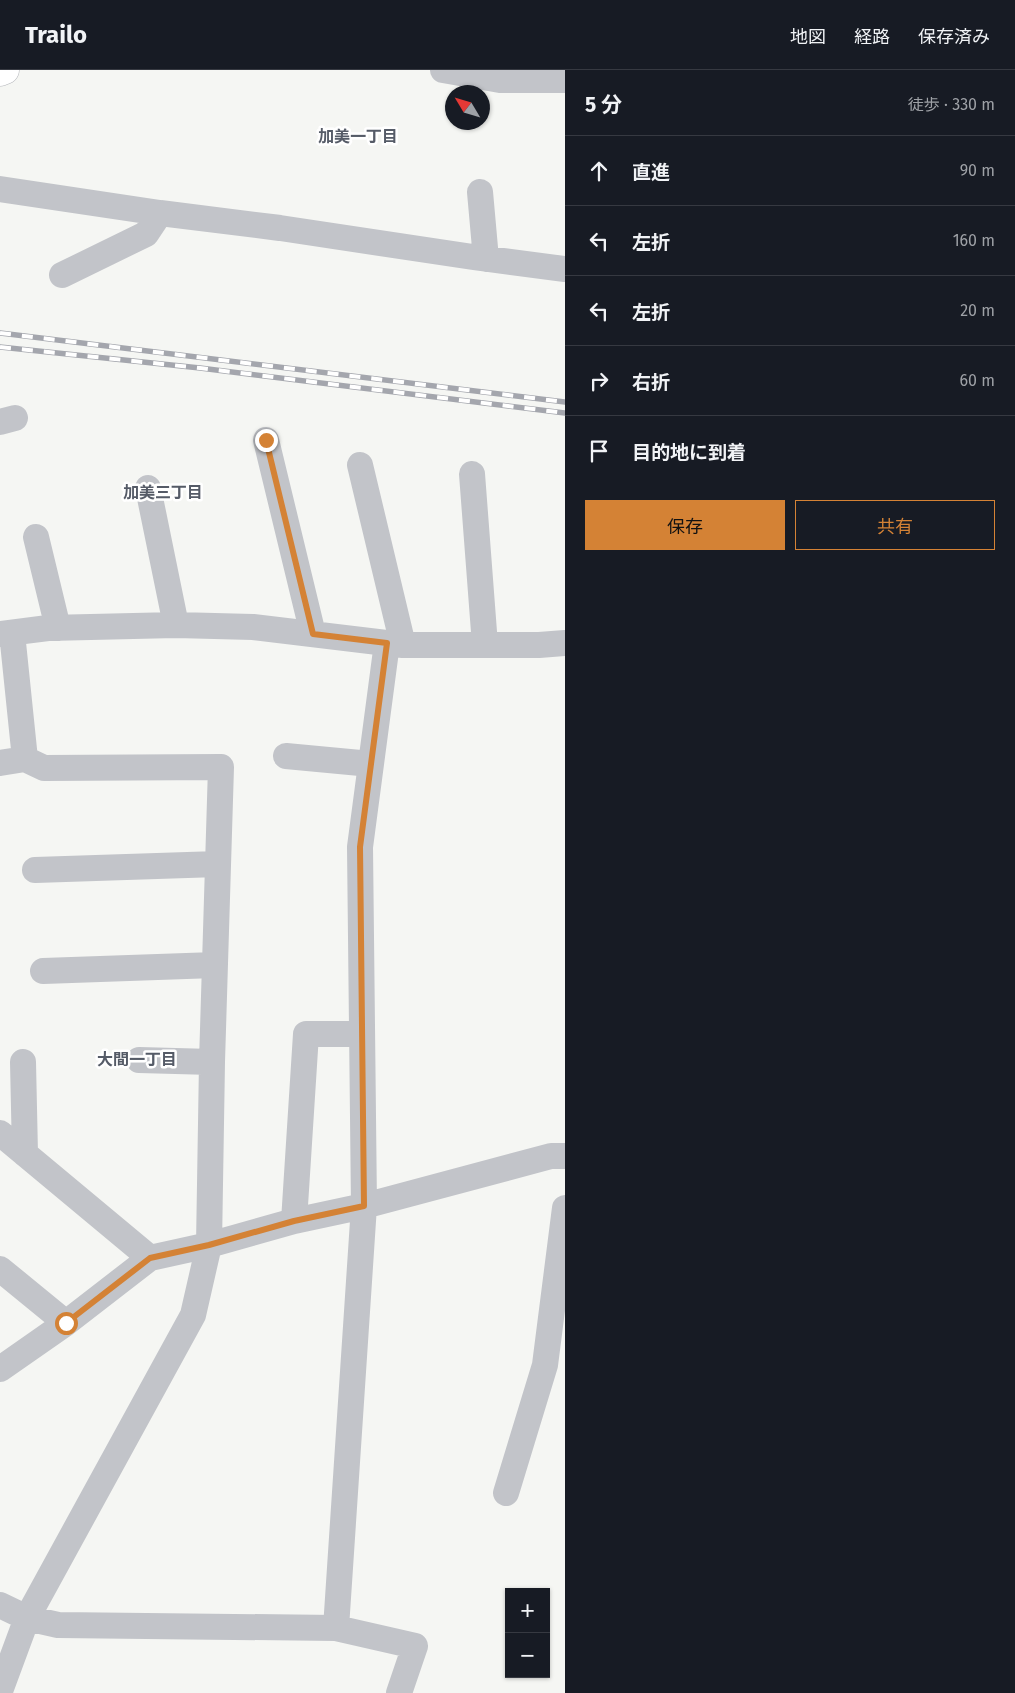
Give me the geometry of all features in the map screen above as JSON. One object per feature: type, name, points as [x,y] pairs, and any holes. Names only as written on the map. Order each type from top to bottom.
[{"type":"main road","points":[[0,72],[5,70]]},
{"type":"street","points":[[443,70],[500,80],[565,80]]},
{"type":"street","points":[[0,188],[160,213],[280,228],[565,269]]},
{"type":"street","points":[[480,192],[486,259]]},
{"type":"street","points":[[62,275],[146,234],[160,213]]},
{"type":"street","points":[[266,440],[313,634]]},
{"type":"street","points":[[336,1628],[364,1206],[360,847],[371,764],[395,644],[360,465]]},
{"type":"street","points":[[472,474],[485,645]]},
{"type":"street","points":[[148,488],[176,625]]},
{"type":"street","points":[[36,537],[58,628]]},
{"type":"street","points":[[0,1692],[27,1618],[193,1316],[209,1245],[212,1062],[221,767],[44,768],[12,761],[6,634],[58,628],[176,625],[253,627],[395,644],[540,645],[565,643]]},
{"type":"street","points":[[286,756],[371,764]]},
{"type":"street","points":[[34,870],[218,864]]},
{"type":"street","points":[[43,970],[215,965]]},
{"type":"street","points":[[294,1221],[306,1034],[362,1034]]},
{"type":"street","points":[[139,1060],[212,1062]]},
{"type":"street","points":[[23,1062],[25,1154]]},
{"type":"street","points":[[0,1133],[150,1258]]},
{"type":"street","points":[[0,1369],[66,1323],[150,1258],[209,1245],[294,1221],[364,1206],[551,1156],[565,1156]]},
{"type":"street","points":[[506,1494],[545,1365],[565,1208]]},
{"type":"street","points":[[0,1269],[66,1323]]},
{"type":"street","points":[[0,1605],[27,1618],[58,1625],[336,1628],[415,1646],[399,1693]]},
{"type":"railway","points":[[0,333],[565,402]]},
{"type":"railway","points":[[0,347],[200,368],[565,413]]},
{"type":"district","name":"加美一丁目","points":[[358,136]]},
{"type":"district","name":"加美三丁目","points":[[163,492]]},
{"type":"district","name":"大間一丁目","points":[[137,1059]]},
{"type":"route","points":[[66,1323],[150,1258],[209,1245],[294,1221],[364,1206],[360,847],[387,643],[313,634],[266,440]]}]
